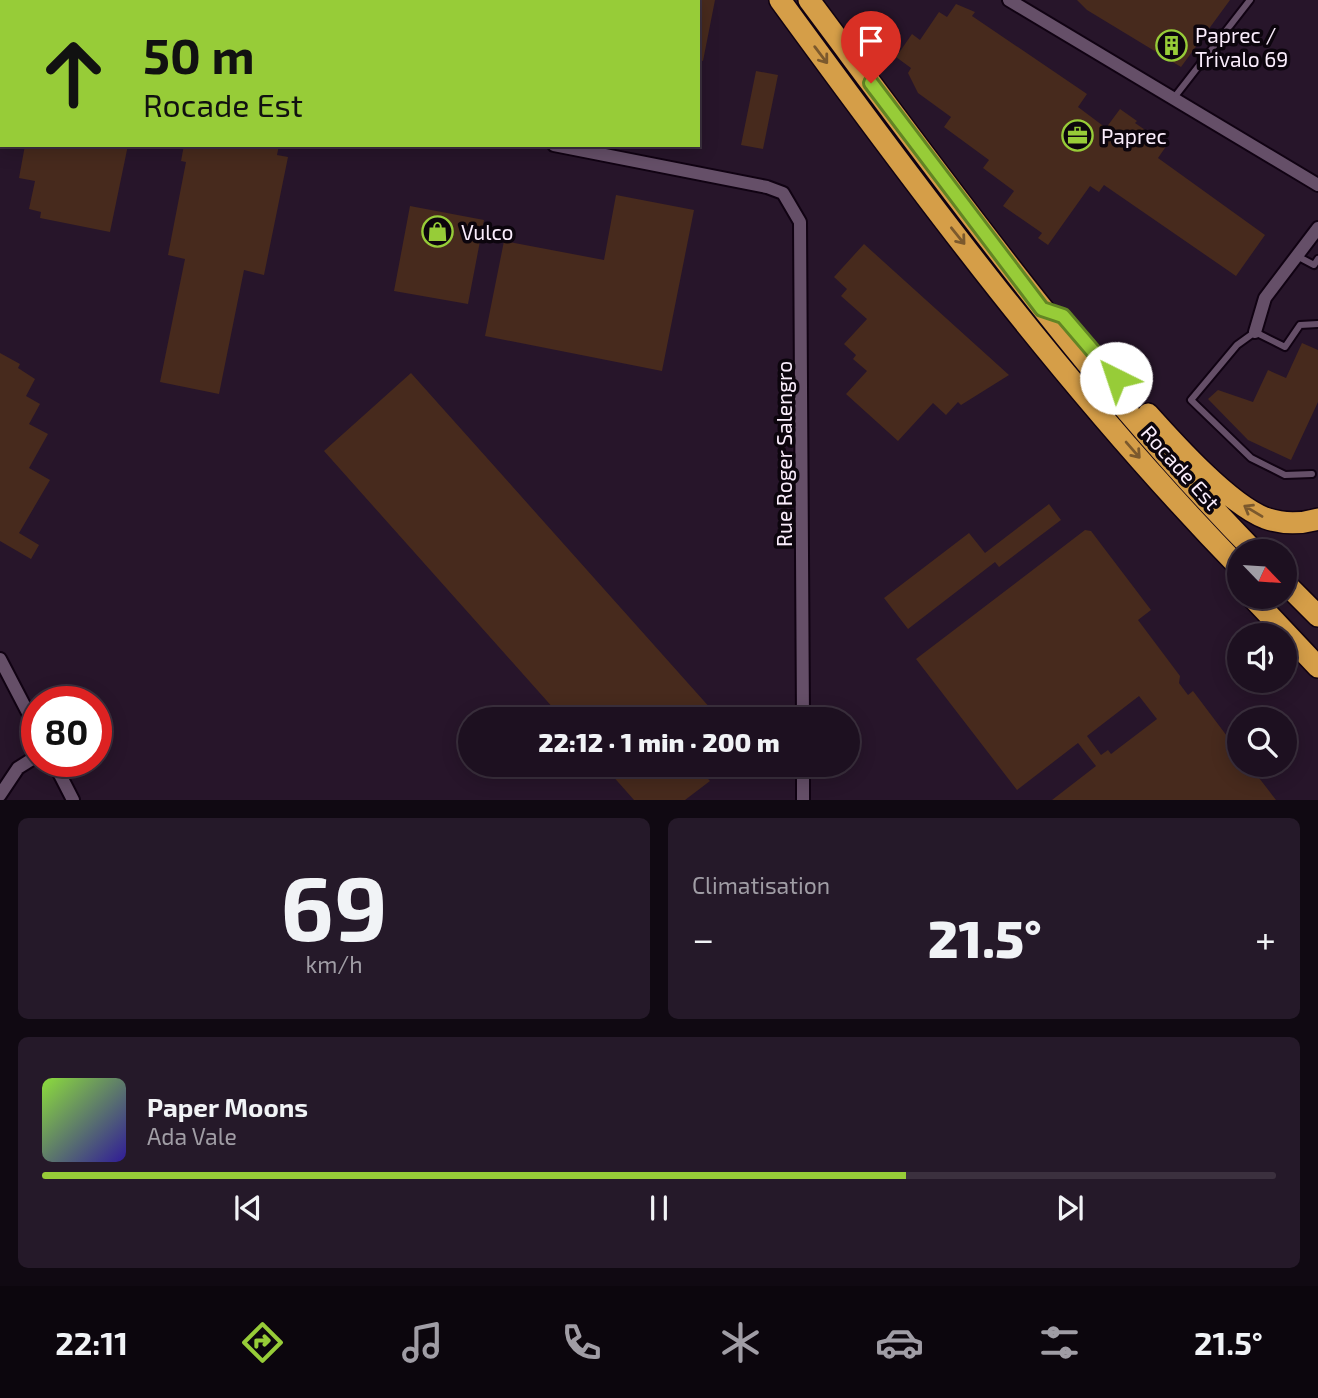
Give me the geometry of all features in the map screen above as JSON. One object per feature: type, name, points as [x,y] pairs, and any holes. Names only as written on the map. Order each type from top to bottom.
[{"type":"highway","name":"Rocade Est","points":[[780,0],[940,214],[1082,392],[1227,559]]},
{"type":"highway","name":"Rocade Est","points":[[809,0],[1042,309],[1145,432],[1243,539]]},
{"type":"highway","points":[[1042,309],[1063,316],[1159,426],[1243,505],[1264,517],[1285,523],[1318,519]]},
{"type":"highway","points":[[1297,595],[1318,616]]},
{"type":"highway","points":[[1263,609],[1318,667]]},
{"type":"highway","points":[[1280,609],[1318,648]]},
{"type":"street","points":[[1009,0],[1318,185]]},
{"type":"street","name":"Rue Roger Salengro","points":[[564,147],[767,187],[783,193],[800,222],[803,707]]},
{"type":"street","points":[[1255,332],[1265,298],[1318,229]]},
{"type":"street","points":[[0,659],[21,699]]},
{"type":"street","points":[[0,795],[21,766]]},
{"type":"street","points":[[61,777],[73,800]]},
{"type":"street","points":[[803,777],[803,800]]},
{"type":"lane","points":[[1173,99],[1250,0]]},
{"type":"lane","points":[[1297,256],[1314,265],[1318,259]]},
{"type":"lane","points":[[1312,474],[1285,475],[1251,458],[1191,400],[1237,345],[1255,332],[1285,347],[1300,325],[1318,324]]},
{"type":"building","points":[[700,0],[715,0],[703,61],[700,60]]},
{"type":"building","name":"Paprec / Trivalo 69","points":[[1077,0],[1230,0],[1181,67],[1087,10]]},
{"type":"building","points":[[956,4],[975,12],[972,16],[1087,94],[1078,107],[1106,128],[1120,109],[1137,121],[1135,123],[1167,145],[1158,158],[1265,235],[1236,276],[1104,185],[1099,192],[1090,186],[1048,245],[1038,238],[1042,233],[1003,206],[1014,191],[983,168],[989,160],[944,127],[951,117],[918,93],[908,73],[911,68],[896,57],[912,34],[920,40],[939,12],[947,17]]},
{"type":"building","points":[[756,71],[778,75],[763,149],[741,145]]},
{"type":"building","points":[[25,147],[128,147],[110,232],[40,218],[41,212],[29,209],[35,181],[19,178]]},
{"type":"building","points":[[184,147],[279,147],[277,155],[288,157],[264,275],[244,270],[219,394],[160,382],[185,259],[168,255],[186,162],[181,161]]},
{"type":"building","points":[[616,195],[694,210],[662,371],[485,336],[504,241],[604,260]]},
{"type":"building","points":[[410,206],[484,220],[468,304],[394,291]]},
{"type":"building","points":[[864,244],[1009,375],[961,405],[958,402],[946,415],[933,403],[898,441],[846,394],[867,371],[853,359],[856,355],[844,344],[867,319],[841,296],[847,289],[834,277]]},
{"type":"building","points":[[1302,343],[1318,350],[1318,402],[1291,460],[1248,440],[1208,399],[1218,390],[1253,402],[1268,370],[1286,378]]},
{"type":"building","points":[[0,353],[20,364],[18,368],[35,379],[26,396],[40,404],[29,424],[48,434],[29,468],[50,480],[19,533],[39,545],[31,559],[0,541]]},
{"type":"building","points":[[411,373],[709,707],[552,707],[324,451]]},
{"type":"building","points":[[1049,504],[1061,520],[999,567],[995,562],[908,629],[884,598],[969,533],[985,553]]},
{"type":"building","points":[[1085,530],[1091,531],[1151,610],[1138,620],[1180,676],[1179,683],[1188,695],[1193,691],[1227,736],[1227,777],[1258,777],[1276,800],[1052,800],[1096,766],[1078,743],[1017,790],[916,659]],"holes":[[[1139,696],[1157,719],[1111,754],[1108,750],[1101,755],[1087,736]]]},
{"type":"building","points":[[614,777],[706,777],[710,781],[685,800],[634,800]]},
{"type":"place","name":"Paprec / Trivalo 69","points":[[1172,46]]},
{"type":"place","name":"Paprec","points":[[1078,135]]},
{"type":"place","name":"Vulco","points":[[438,231]]},
{"type":"route","points":[[871,83],[1042,309],[1063,316],[1116,378]]}]
